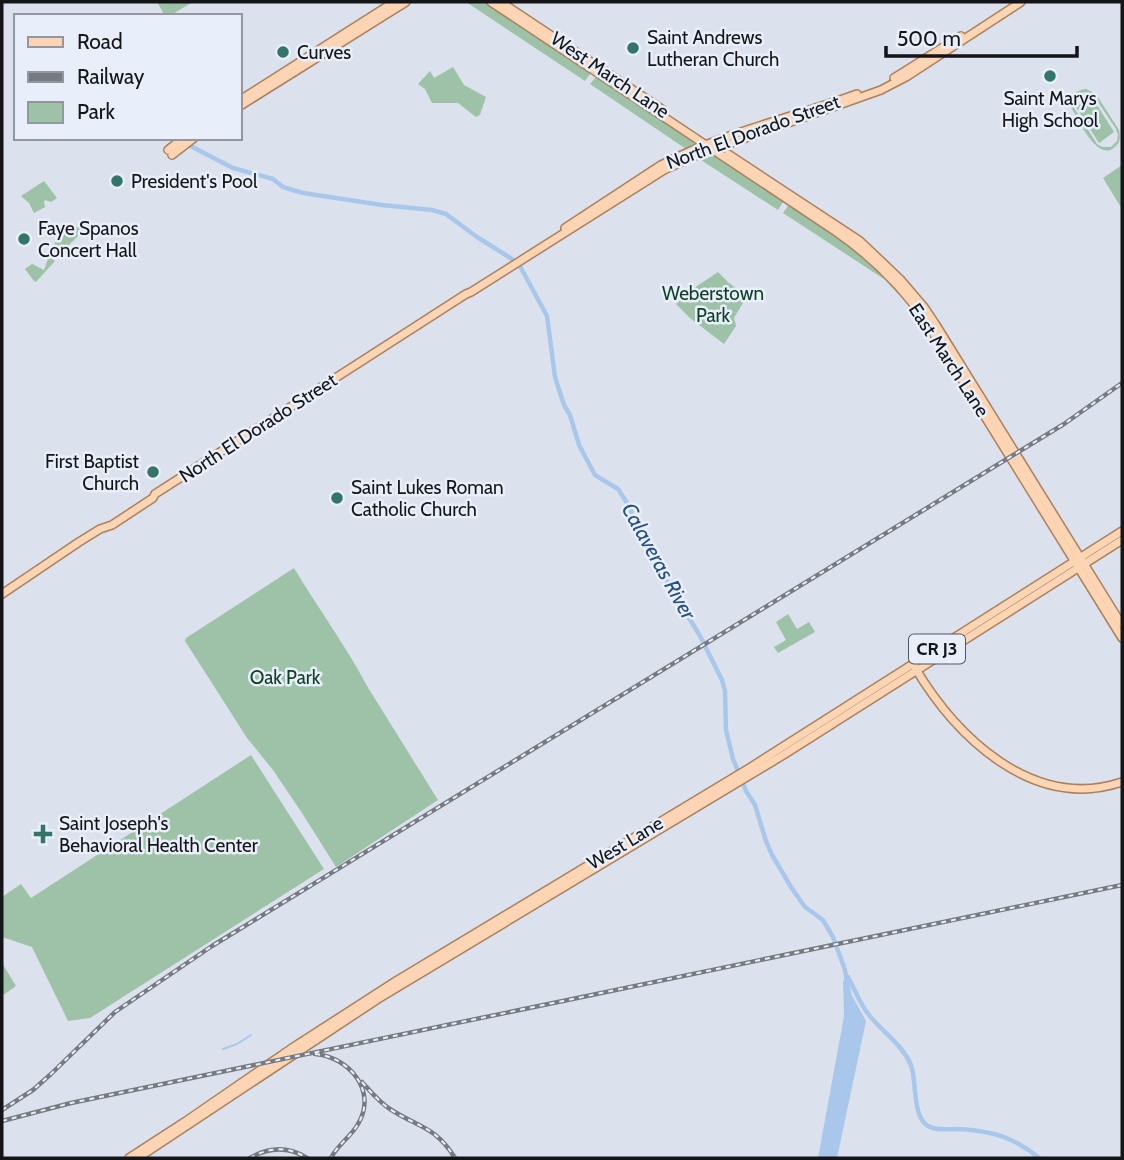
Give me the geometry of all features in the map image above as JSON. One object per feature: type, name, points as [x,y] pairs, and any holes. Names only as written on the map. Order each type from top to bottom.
[{"type":"main road","points":[[242,99],[394,2]]},
{"type":"main road","points":[[242,105],[406,2]]},
{"type":"main road","name":"West March Lane","points":[[491,2],[713,147]]},
{"type":"main road","name":"West March Lane","points":[[501,2],[713,147]]},
{"type":"main road","name":"North El Dorado Street","points":[[713,147],[881,90],[1021,2]]},
{"type":"main road","name":"North El Dorado Street","points":[[2,594],[82,545],[102,531],[109,522],[151,494],[155,494],[471,292],[661,165],[881,85],[1003,9],[1013,7]]},
{"type":"main road","points":[[347,38],[355,26]]},
{"type":"main road","points":[[275,84],[276,79],[285,72]]},
{"type":"main road","points":[[741,139],[730,149],[747,166]]},
{"type":"main road","points":[[181,140],[170,153],[191,140]]},
{"type":"main road","name":"East March Lane","points":[[713,147],[747,166],[860,241],[911,292],[936,325],[1122,638]]},
{"type":"main road","name":"East March Lane","points":[[713,147],[850,242],[876,263],[907,296],[939,341],[1079,563],[1122,625]]},
{"type":"main road","name":"West Lane","points":[[1079,563],[1122,531]]},
{"type":"main road","name":"West Lane","points":[[138,1158],[378,999],[690,810],[1079,563],[1122,540]]},
{"type":"main road","points":[[915,667],[936,701],[961,729],[990,755],[1021,774],[1052,786],[1071,789],[1101,788],[1122,782]]},
{"type":"main road","name":"West Lane","points":[[129,1158],[396,981],[700,798],[721,789]]},
{"type":"main road","points":[[690,810],[700,798]]},
{"type":"main road","points":[[667,824],[680,814],[680,810]]},
{"type":"green space","points":[[157,2],[193,2],[172,14],[164,14]]},
{"type":"green space","points":[[466,2],[487,2],[590,70],[590,74],[585,81]]},
{"type":"green space","points":[[453,67],[464,85],[486,97],[480,115],[476,117],[458,103],[432,103],[425,89],[418,84],[430,71],[434,78]]},
{"type":"green space","points":[[597,76],[694,140],[694,146],[686,149],[590,84]]},
{"type":"green space","points":[[1082,90],[1096,94],[1119,130],[1120,137],[1115,147],[1102,150],[1084,131],[1071,105],[1072,98]],"holes":[[[1086,92],[1094,96],[1116,129],[1117,141],[1111,147],[1097,144],[1074,108],[1075,99],[1080,94]]]},
{"type":"green space","points":[[1092,97],[1114,132],[1099,143],[1076,107]]},
{"type":"green space","points":[[713,155],[782,198],[783,202],[778,210],[701,160]]},
{"type":"green space","points":[[1122,165],[1122,209],[1103,178]]},
{"type":"green space","points":[[44,181],[57,198],[51,202],[45,200],[45,207],[34,213],[29,203],[21,196]]},
{"type":"green space","points":[[792,205],[854,247],[902,293],[934,338],[932,339],[920,319],[884,279],[783,213]]},
{"type":"green space","points":[[71,227],[87,227],[59,255],[53,247],[56,240]]},
{"type":"green space","points":[[49,256],[55,261],[36,282],[34,281],[25,269],[32,264],[44,270]]},
{"type":"green space","name":"Weberstown Park","points":[[718,272],[747,296],[734,318],[736,326],[724,344],[676,304]]},
{"type":"green space","name":"Oak Park","points":[[294,568],[438,800],[336,867],[273,770],[247,738],[185,641]]},
{"type":"green space","points":[[788,614],[797,629],[809,622],[815,632],[778,653],[774,647],[786,640],[776,622]]},
{"type":"green space","points":[[251,755],[324,869],[90,1018],[68,1021],[32,947],[2,937],[2,897],[21,884],[31,898]]},
{"type":"green space","points":[[2,963],[16,986],[2,996]]},
{"type":"water","points":[[843,979],[866,1021],[837,1158],[818,1158],[844,1016]]},
{"type":"waterway","name":"Calaveras River","points":[[179,140],[233,168],[273,179],[283,187],[303,193],[446,214],[521,268],[547,316],[555,377],[579,445],[595,475],[618,489],[631,509],[633,522],[700,636],[722,680],[725,691],[726,730],[733,759],[755,805],[766,841],[791,887],[805,907],[823,920],[833,937],[845,970],[849,993]]},
{"type":"waterway","name":"Calaveras River","points":[[848,977],[866,1011],[907,1057],[913,1072],[919,1115],[928,1126],[1002,1136],[1039,1158]]},
{"type":"waterway","points":[[223,1049],[251,1035]]},
{"type":"railway","points":[[2,1110],[33,1090],[115,1012],[212,946],[1064,424],[1122,383]]},
{"type":"railway","points":[[2,1121],[71,1103],[1122,885]]},
{"type":"railway","points":[[315,1054],[339,1062],[349,1069],[362,1088],[364,1100],[358,1124],[331,1158]]},
{"type":"railway","points":[[362,1082],[386,1106],[433,1133],[455,1158]]},
{"type":"railway","points":[[250,1158],[278,1149],[293,1151],[307,1158]]},
{"type":"place","name":"Saint Andrews Lutheran Church","points":[[633,48]]},
{"type":"place","name":"Curves","points":[[283,52]]},
{"type":"place","name":"Saint Marys High School","points":[[1050,76]]},
{"type":"place","name":"President's Pool","points":[[117,181]]},
{"type":"place","name":"Faye Spanos Concert Hall","points":[[24,239]]},
{"type":"place","name":"First Baptist Church","points":[[153,472]]},
{"type":"place","name":"Saint Lukes Roman Catholic Church","points":[[337,498]]},
{"type":"place","name":"Saint Joseph's Behavioral Health Center","points":[[43,834]]}]
